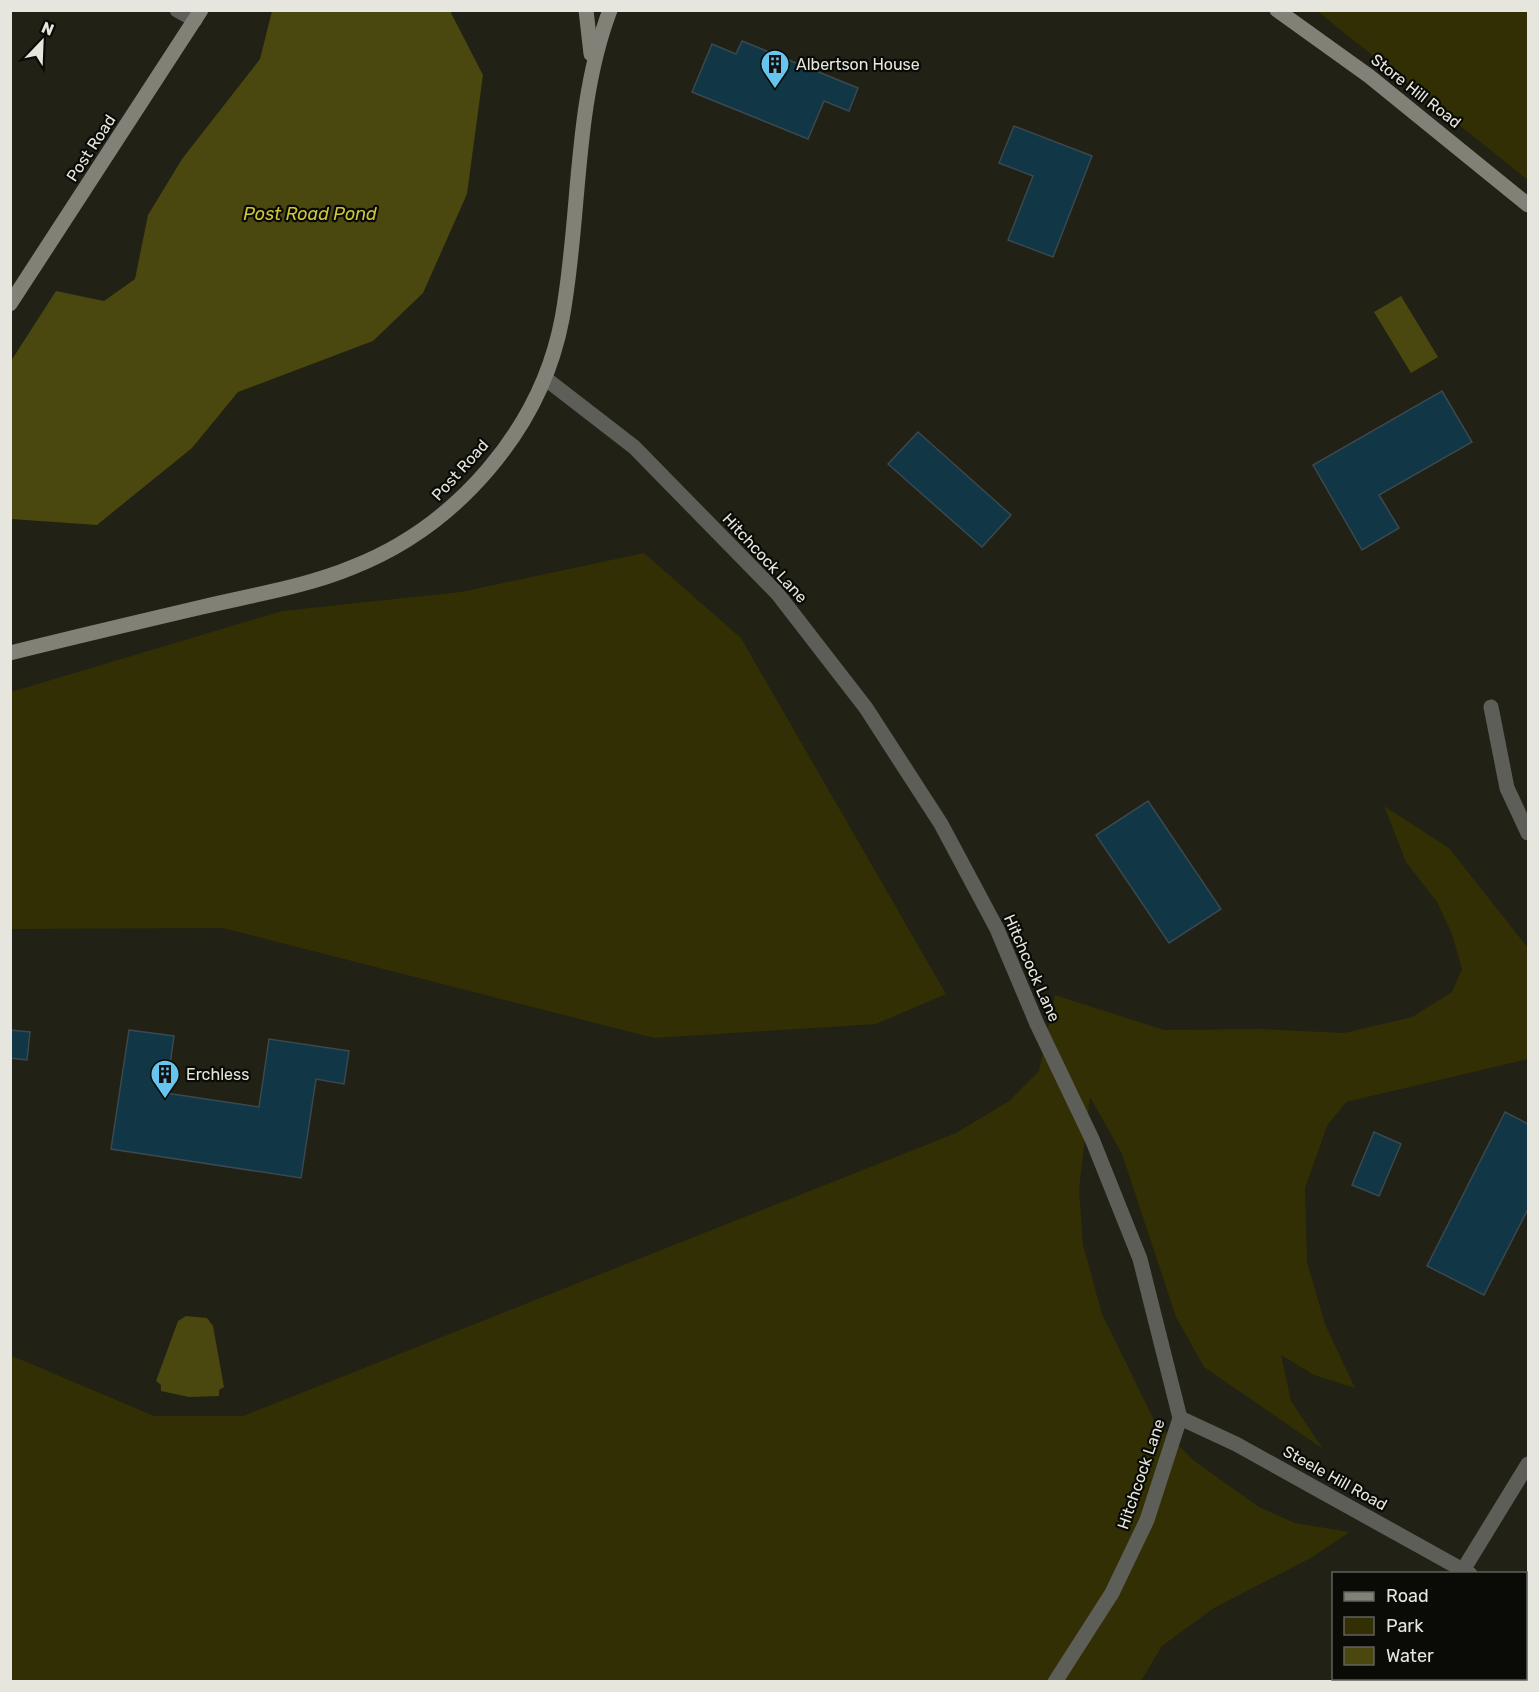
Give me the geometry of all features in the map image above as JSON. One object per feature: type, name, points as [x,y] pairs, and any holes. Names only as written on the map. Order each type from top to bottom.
[{"type":"main road","points":[[586,10],[592,69]]},
{"type":"main road","name":"Post Road","points":[[10,652],[322,578],[384,553],[435,522],[477,482],[498,456],[546,379],[562,318],[592,69],[610,10]]},
{"type":"main road","name":"Store Hill Road","points":[[1277,10],[1369,76],[1528,205]]},
{"type":"main road","name":"Post Road","points":[[10,304],[198,15]]},
{"type":"street","points":[[177,10],[198,15]]},
{"type":"street","name":"Hitchcock Lane","points":[[546,379],[634,447],[777,593],[866,708],[941,824],[997,929],[1036,1024],[1096,1150],[1140,1259],[1180,1418],[1147,1520],[1112,1593],[1055,1682]]},
{"type":"street","points":[[1491,707],[1507,788],[1528,833]]},
{"type":"street","name":"Steele Hill Road","points":[[1180,1418],[1236,1444],[1467,1572]]},
{"type":"street","points":[[1467,1572],[1528,1464]]},
{"type":"green space","points":[[1317,11],[1528,11],[1528,180]]},
{"type":"green space","points":[[644,553],[741,638],[946,994],[876,1024],[654,1038],[223,928],[11,929],[11,692],[282,611],[461,592]]},
{"type":"green space","points":[[1384,806],[1449,848],[1528,948],[1528,1059],[1346,1102],[1327,1126],[1305,1188],[1307,1262],[1325,1324],[1355,1388],[1314,1375],[1281,1355],[1291,1401],[1323,1449],[1204,1367],[1176,1317],[1122,1154],[1090,1097],[1079,1189],[1083,1245],[1102,1314],[1155,1422],[1193,1460],[1259,1507],[1295,1523],[1350,1532],[1309,1559],[1214,1608],[1162,1646],[1141,1681],[11,1681],[10,1355],[154,1416],[243,1416],[956,1133],[1009,1101],[1039,1071],[1055,995],[1164,1030],[1259,1029],[1344,1033],[1412,1017],[1452,992],[1462,969],[1452,934],[1437,902],[1406,862]]},
{"type":"water","name":"Post Road Pond","points":[[272,11],[450,11],[483,75],[467,194],[423,293],[373,341],[238,392],[192,448],[97,525],[11,519],[11,361],[56,291],[104,301],[135,279],[148,215],[182,159],[260,59]]},
{"type":"water","points":[[1401,296],[1438,357],[1411,373],[1374,312]]},
{"type":"water","points":[[186,1316],[207,1318],[213,1326],[224,1387],[219,1390],[219,1396],[189,1397],[161,1391],[161,1385],[156,1381],[178,1321]]},
{"type":"building","name":"Albertson House","points":[[742,41],[858,88],[849,111],[824,101],[808,139],[692,92],[712,44],[736,54]]},
{"type":"building","points":[[1014,126],[1092,156],[1053,257],[1008,240],[1033,176],[999,163]]},
{"type":"building","points":[[1442,391],[1472,442],[1379,495],[1399,528],[1362,550],[1313,465]]},
{"type":"building","points":[[918,432],[1011,515],[982,547],[888,464]]},
{"type":"building","points":[[1148,801],[1221,909],[1169,943],[1096,835]]},
{"type":"building","points":[[10,1030],[30,1032],[27,1060],[10,1058]]},
{"type":"building","name":"Erchless","points":[[129,1030],[174,1036],[166,1093],[259,1107],[269,1039],[349,1051],[344,1084],[316,1079],[301,1178],[111,1149]]},
{"type":"building","points":[[1505,1112],[1528,1124],[1528,1209],[1484,1295],[1427,1266]]},
{"type":"building","points":[[1374,1132],[1401,1144],[1379,1196],[1352,1185]]},
{"type":"place","name":"Albertson House","points":[[775,90]]},
{"type":"place","name":"Erchless","points":[[165,1100]]}]
